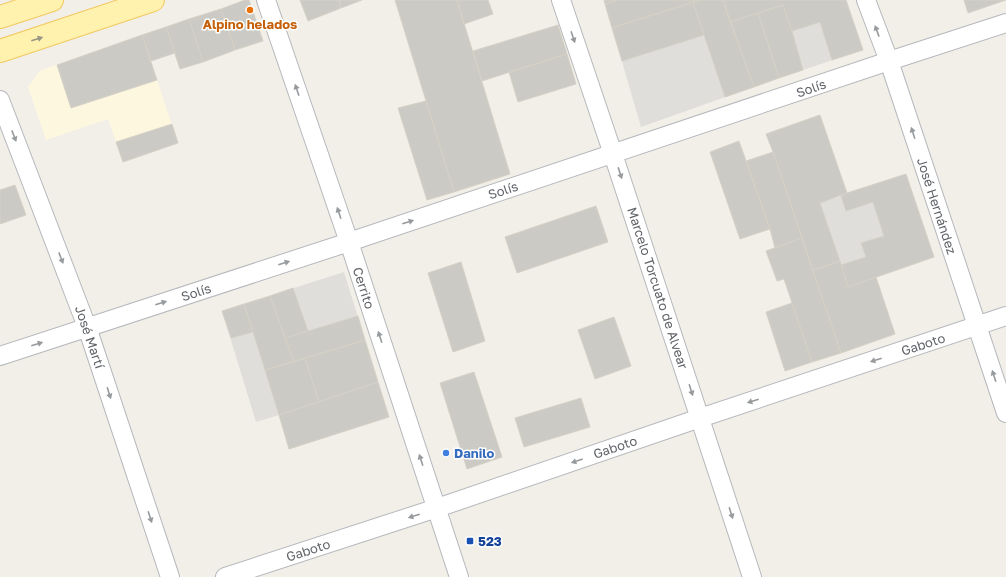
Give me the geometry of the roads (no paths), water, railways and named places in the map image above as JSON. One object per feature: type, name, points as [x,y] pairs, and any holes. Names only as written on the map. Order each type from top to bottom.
[{"type":"main road","points":[[0,17],[52,0]]},
{"type":"main road","points":[[0,51],[153,0]]},
{"type":"street","name":"Cerrito","points":[[266,0],[349,242],[459,577]]},
{"type":"street","name":"Marcelo Torcuato de Alvear","points":[[561,0],[752,577]]},
{"type":"street","name":"José Hernández","points":[[866,0],[889,61],[1006,413]]},
{"type":"street","name":"Solís","points":[[0,356],[349,242],[1006,23]]},
{"type":"street","name":"José Martí","points":[[0,100],[87,327],[170,577]]},
{"type":"street","name":"Gaboto","points":[[225,577],[437,508],[1006,316]]},
{"type":"place","name":"Alpino helados","points":[[250,10]]},
{"type":"place","name":"Danilo","points":[[446,453]]},
{"type":"place","name":"523","points":[[470,541]]}]
